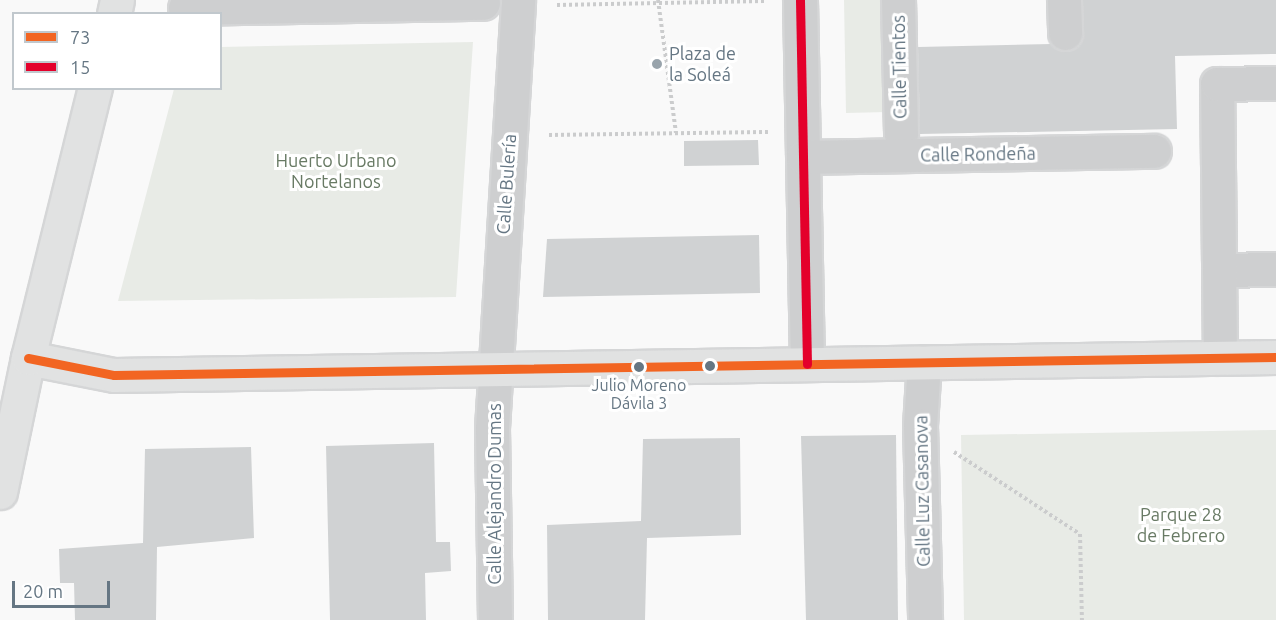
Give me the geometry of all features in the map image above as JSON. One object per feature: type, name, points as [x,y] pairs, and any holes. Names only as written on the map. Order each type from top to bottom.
[{"type":"main road","points":[[0,492],[28,358],[95,90]]},
{"type":"main road","points":[[28,358],[99,375],[1276,357]]},
{"type":"street","name":"Calle Bulería","points":[[495,369],[518,0]]},
{"type":"street","points":[[800,0],[807,364]]},
{"type":"street","name":"Calle Tientos","points":[[898,0],[901,134]]},
{"type":"street","points":[[1064,0],[1065,33]]},
{"type":"street","points":[[185,8],[483,3]]},
{"type":"street","points":[[1220,358],[1217,84],[1276,83]]},
{"type":"street","name":"Calle Rondeña","points":[[803,157],[1154,152]]},
{"type":"street","points":[[1219,270],[1276,269]]},
{"type":"street","name":"Calle Luz Casanova","points":[[924,362],[920,425],[925,620]]},
{"type":"street","name":"Calle Alejandro Dumas","points":[[495,369],[495,620]]},
{"type":"path","points":[[557,5],[765,1]]},
{"type":"path","points":[[659,2],[676,133]]},
{"type":"path","points":[[549,135],[768,132]]},
{"type":"path","points":[[954,452],[1080,534],[1082,620]]},
{"type":"green space","points":[[844,0],[885,0],[887,112],[846,113]]},
{"type":"green space","name":"Huerto Urbano Nortelanos","points":[[473,42],[456,297],[118,301],[174,90],[222,90],[222,47]]},
{"type":"green space","name":"Parque 28 de Febrero","points":[[1276,430],[1276,620],[964,620],[961,435]]},
{"type":"building","points":[[1083,0],[1276,0],[1276,54],[1175,56],[1177,129],[920,134],[918,47],[1051,44],[1066,52],[1082,41]]},
{"type":"building","points":[[758,140],[759,165],[684,166],[684,141]]},
{"type":"building","points":[[759,235],[760,293],[543,297],[547,239]]},
{"type":"building","points":[[896,435],[898,620],[806,620],[801,436]]},
{"type":"building","points":[[740,438],[741,535],[647,538],[645,620],[548,620],[547,525],[641,521],[643,439]]},
{"type":"building","points":[[434,443],[436,542],[450,542],[451,571],[425,573],[426,620],[330,620],[326,446]]},
{"type":"building","points":[[251,447],[254,538],[157,547],[156,620],[75,620],[74,583],[60,583],[59,549],[143,543],[145,449]]},
{"type":"transit line","name":"15","points":[[800,0],[807,364]]},
{"type":"transit line","name":"73","points":[[28,358],[114,375],[1276,357]]},
{"type":"place","name":"Plaza de la Soleá","points":[[657,64]]},
{"type":"place","name":"Julio Moreno Dávila 3","points":[[639,367]]}]
